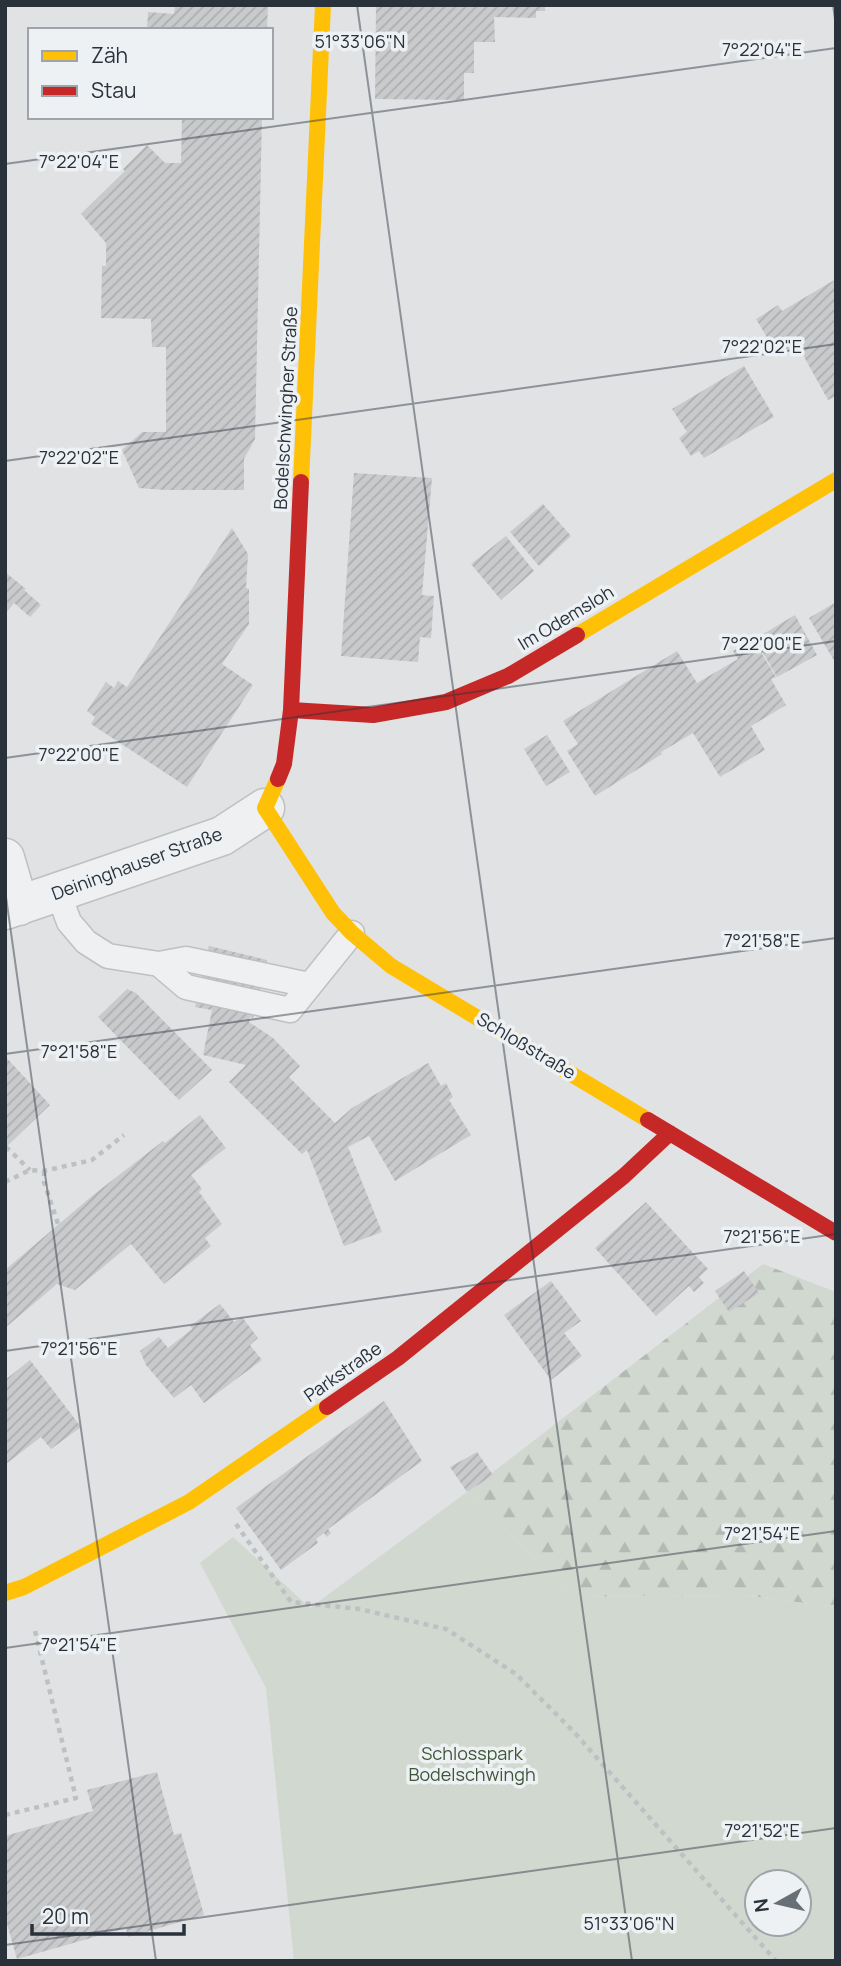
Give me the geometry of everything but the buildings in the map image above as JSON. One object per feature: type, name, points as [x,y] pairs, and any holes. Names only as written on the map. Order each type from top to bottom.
[{"type":"street","name":"Bodelschwingher Straße","points":[[265,808],[284,764],[291,710],[323,5]]},
{"type":"street","name":"Im Odemsloh","points":[[291,710],[373,715],[446,702],[508,676],[836,480]]},
{"type":"street","name":"Deininghauser Straße","points":[[12,908],[222,836],[265,808]]},
{"type":"street","name":"Schloßstraße","points":[[265,808],[333,913],[391,966],[836,1233]]},
{"type":"street","points":[[5,858],[12,908]]},
{"type":"street","name":"Parkstraße","points":[[5,1593],[24,1587],[189,1502],[398,1358],[624,1176],[670,1133]]},
{"type":"lane","points":[[58,892],[69,922],[86,942],[108,956],[159,964],[186,988],[290,1010],[352,933]]},
{"type":"path","points":[[5,1182],[30,1170],[44,1171],[92,1160],[124,1135]]},
{"type":"path","points":[[6,1147],[30,1170]]},
{"type":"path","points":[[44,1171],[44,1182],[58,1224]]},
{"type":"path","points":[[210,1488],[291,1602],[359,1609],[446,1629],[516,1674],[574,1732],[776,1961]]},
{"type":"path","points":[[5,1815],[76,1798],[24,1587]]},
{"type":"green space","points":[[763,1264],[836,1292],[836,1607],[741,1595],[574,1597],[467,1492]]},
{"type":"green space","name":"Schlosspark Bodelschwingh","points":[[467,1492],[574,1597],[741,1595],[836,1607],[836,1961],[294,1961],[266,1688],[200,1563],[233,1537],[310,1608]]},
{"type":"traffic: slow","points":[[301,482],[323,5]]},
{"type":"traffic: slow","points":[[577,635],[836,480]]},
{"type":"traffic: slow","points":[[278,779],[265,808],[333,913],[352,933],[391,966],[648,1120]]},
{"type":"traffic: slow","points":[[5,1593],[24,1587],[189,1502],[327,1407]]},
{"type":"traffic: jam","points":[[278,779],[284,764],[291,710],[301,482]]},
{"type":"traffic: jam","points":[[291,710],[373,715],[446,702],[508,676],[577,635]]},
{"type":"traffic: jam","points":[[648,1120],[836,1233]]},
{"type":"traffic: jam","points":[[327,1407],[398,1358],[624,1176],[670,1133]]}]
